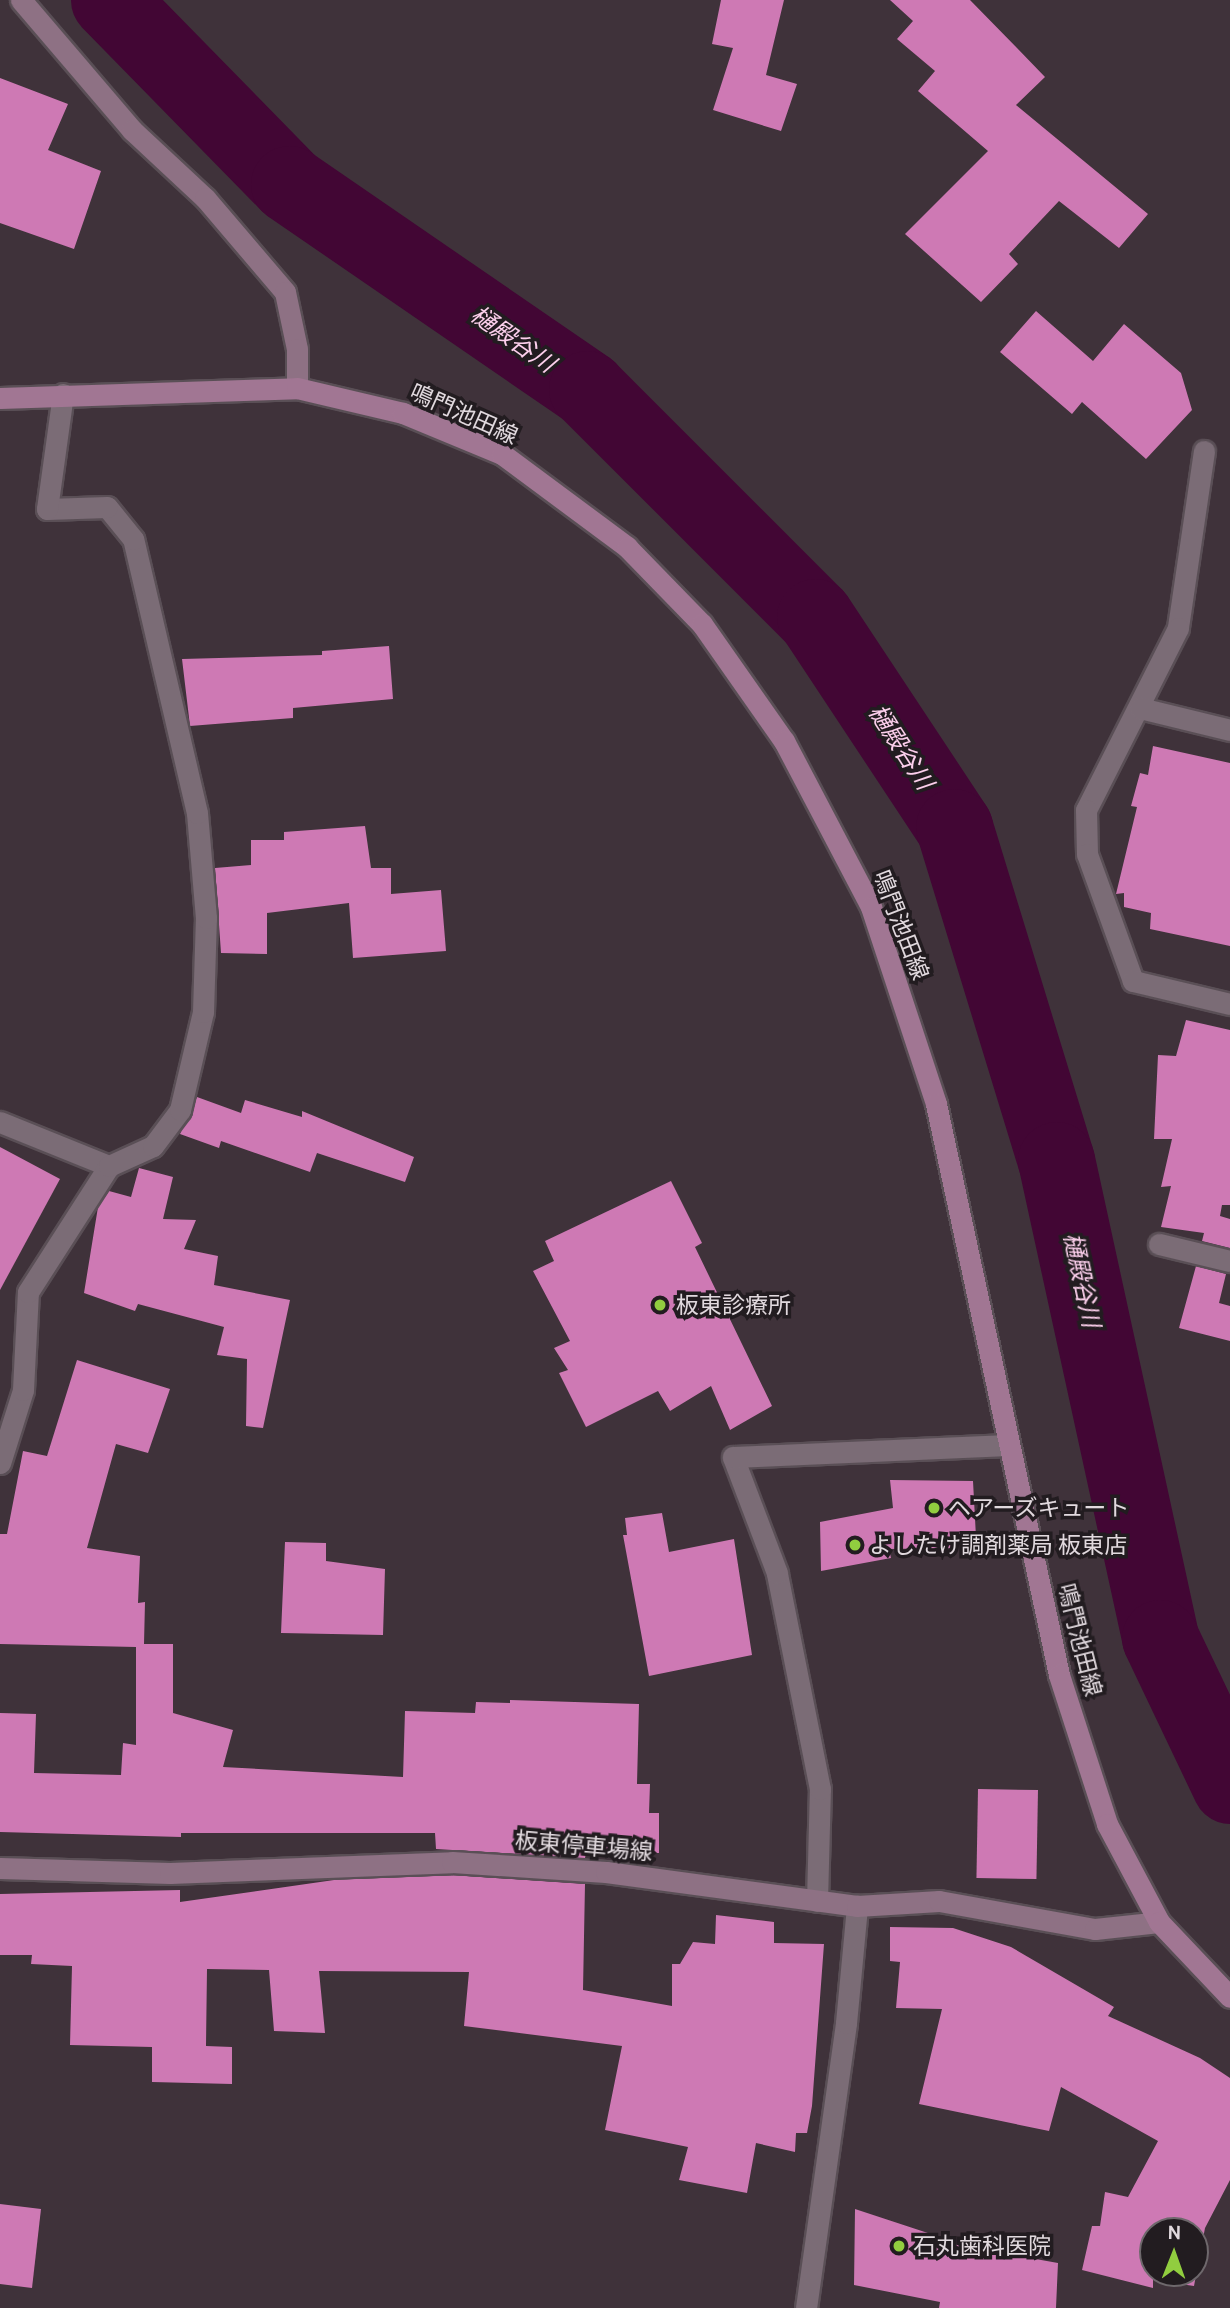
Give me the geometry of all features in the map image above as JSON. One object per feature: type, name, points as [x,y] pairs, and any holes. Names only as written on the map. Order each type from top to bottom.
[{"type":"main road","points":[[21,0],[132,130],[205,198],[285,292],[297,349],[297,388]]},
{"type":"main road","name":"鳴門池田線","points":[[0,398],[297,388],[403,413],[502,454],[627,547],[702,624],[784,741],[871,907],[936,1104],[1059,1675],[1107,1824],[1159,1922],[1230,1997]]},
{"type":"main road","name":"板東停車場線","points":[[0,1868],[170,1873],[452,1862],[606,1871],[857,1906],[939,1901],[1095,1929],[1159,1922]]},
{"type":"street","points":[[0,1463],[23,1390],[28,1292],[109,1166],[153,1146],[180,1110],[203,1012],[206,918],[197,813],[133,539],[107,507],[47,509],[63,394]]},
{"type":"street","points":[[1204,451],[1178,628],[1140,708],[1086,810],[1087,853],[1133,981],[1230,1004]]},
{"type":"street","points":[[1140,708],[1230,730]]},
{"type":"street","points":[[0,1122],[109,1166]]},
{"type":"street","points":[[1159,1244],[1230,1261]]},
{"type":"street","points":[[817,1901],[820,1789],[777,1573],[733,1457],[1009,1445]]},
{"type":"street","points":[[806,2308],[846,2023],[857,1906]]},
{"type":"building","points":[[721,0],[784,0],[766,75],[797,84],[781,131],[713,110],[733,48],[712,44]]},
{"type":"building","points":[[890,0],[970,0],[1045,77],[1016,105],[1148,214],[1119,248],[1059,201],[1009,254],[1018,264],[981,302],[905,234],[988,151],[918,91],[935,71],[897,39],[913,21]]},
{"type":"building","points":[[0,78],[68,104],[48,150],[101,171],[74,249],[0,223]]},
{"type":"building","points":[[1036,311],[1093,361],[1124,324],[1181,373],[1192,410],[1146,459],[1082,402],[1072,414],[1000,352]]},
{"type":"building","points":[[389,646],[393,699],[293,708],[293,718],[190,726],[182,659],[322,655],[322,651]]},
{"type":"building","points":[[1153,746],[1230,763],[1230,946],[1150,929],[1151,913],[1124,907],[1124,893],[1116,894],[1137,807],[1131,806],[1140,773],[1148,775]]},
{"type":"building","points":[[365,826],[371,868],[391,868],[391,894],[441,890],[446,951],[353,958],[349,903],[267,913],[267,954],[221,953],[215,868],[251,865],[251,840],[284,840],[284,832]]},
{"type":"building","points":[[1186,1020],[1230,1030],[1230,1205],[1222,1205],[1220,1216],[1230,1219],[1230,1248],[1202,1241],[1204,1233],[1161,1227],[1171,1186],[1161,1187],[1172,1139],[1154,1139],[1158,1055],[1176,1056]]},
{"type":"building","points":[[197,1097],[241,1113],[245,1100],[302,1117],[302,1111],[414,1157],[405,1182],[317,1153],[310,1172],[221,1141],[219,1148],[180,1134]]},
{"type":"building","points":[[0,1147],[60,1179],[0,1290]]},
{"type":"building","points":[[139,1168],[173,1177],[163,1219],[196,1220],[184,1249],[218,1256],[214,1285],[290,1300],[263,1428],[246,1426],[247,1359],[217,1355],[224,1327],[138,1304],[135,1311],[84,1293],[98,1207],[109,1191],[131,1197]]},
{"type":"building","name":"板東診療所","points":[[671,1181],[702,1243],[695,1247],[772,1406],[730,1430],[711,1386],[670,1411],[658,1391],[586,1427],[559,1373],[568,1370],[554,1348],[570,1341],[533,1271],[554,1261],[545,1241]]},
{"type":"building","points":[[1196,1266],[1226,1274],[1219,1303],[1230,1306],[1230,1341],[1179,1328]]},
{"type":"building","points":[[77,1360],[170,1389],[148,1453],[116,1444],[87,1548],[140,1556],[138,1603],[145,1602],[144,1644],[173,1644],[173,1713],[233,1730],[223,1767],[403,1777],[405,1711],[475,1713],[476,1702],[510,1703],[510,1700],[639,1704],[637,1784],[650,1784],[649,1813],[659,1813],[659,1853],[586,1853],[585,1858],[436,1849],[435,1833],[181,1833],[181,1837],[0,1832],[0,1713],[36,1714],[34,1773],[121,1775],[123,1743],[136,1745],[136,1647],[0,1644],[0,1534],[7,1534],[23,1451],[47,1456]]},
{"type":"building","points":[[890,1480],[973,1481],[976,1537],[957,1535],[957,1548],[889,1549],[891,1558],[821,1571],[820,1522],[893,1508]]},
{"type":"building","points":[[662,1513],[669,1552],[734,1539],[752,1655],[649,1676],[623,1535],[627,1535],[625,1518]]},
{"type":"building","points":[[285,1542],[326,1543],[326,1561],[385,1569],[383,1635],[281,1633]]},
{"type":"building","points":[[978,1789],[1038,1790],[1036,1879],[976,1878]]},
{"type":"building","points":[[452,1875],[585,1884],[583,1990],[672,2006],[672,1964],[680,1964],[693,1942],[715,1944],[716,1915],[774,1922],[774,1943],[824,1944],[812,2106],[807,2133],[796,2133],[795,2152],[756,2143],[747,2193],[679,2180],[688,2147],[605,2130],[622,2046],[464,2026],[469,1972],[319,1971],[325,2033],[274,2031],[269,1970],[207,1969],[206,2046],[232,2047],[232,2084],[152,2082],[152,2047],[70,2045],[72,1966],[31,1964],[32,1955],[0,1955],[0,1894],[180,1890],[180,1902],[341,1879]]},
{"type":"building","points":[[890,1927],[953,1928],[1011,1947],[1114,2007],[1108,2016],[1200,2058],[1230,2078],[1230,2180],[1209,2220],[1209,2217],[1139,2217],[1139,2284],[1082,2270],[1092,2226],[1100,2226],[1105,2192],[1128,2197],[1158,2141],[1061,2087],[1049,2131],[919,2104],[942,2009],[896,2008],[900,1962],[890,1961]]},
{"type":"building","points":[[0,2204],[41,2209],[32,2288],[0,2284]]},
{"type":"building","points":[[855,2209],[937,2236],[936,2241],[1058,2263],[1056,2308],[939,2308],[940,2302],[854,2285]]},
{"type":"waterway","name":"樋殿谷川","points":[[109,0],[289,184],[587,389],[815,617],[954,827],[1056,1160],[1160,1638],[1230,1785]]},
{"type":"place","name":"板東診療所","points":[[660,1305]]},
{"type":"place","name":"ヘアーズキュート","points":[[934,1508]]},
{"type":"place","name":"よしたけ調剤薬局 板東店","points":[[855,1545]]},
{"type":"place","name":"石丸歯科医院","points":[[899,2246]]}]
